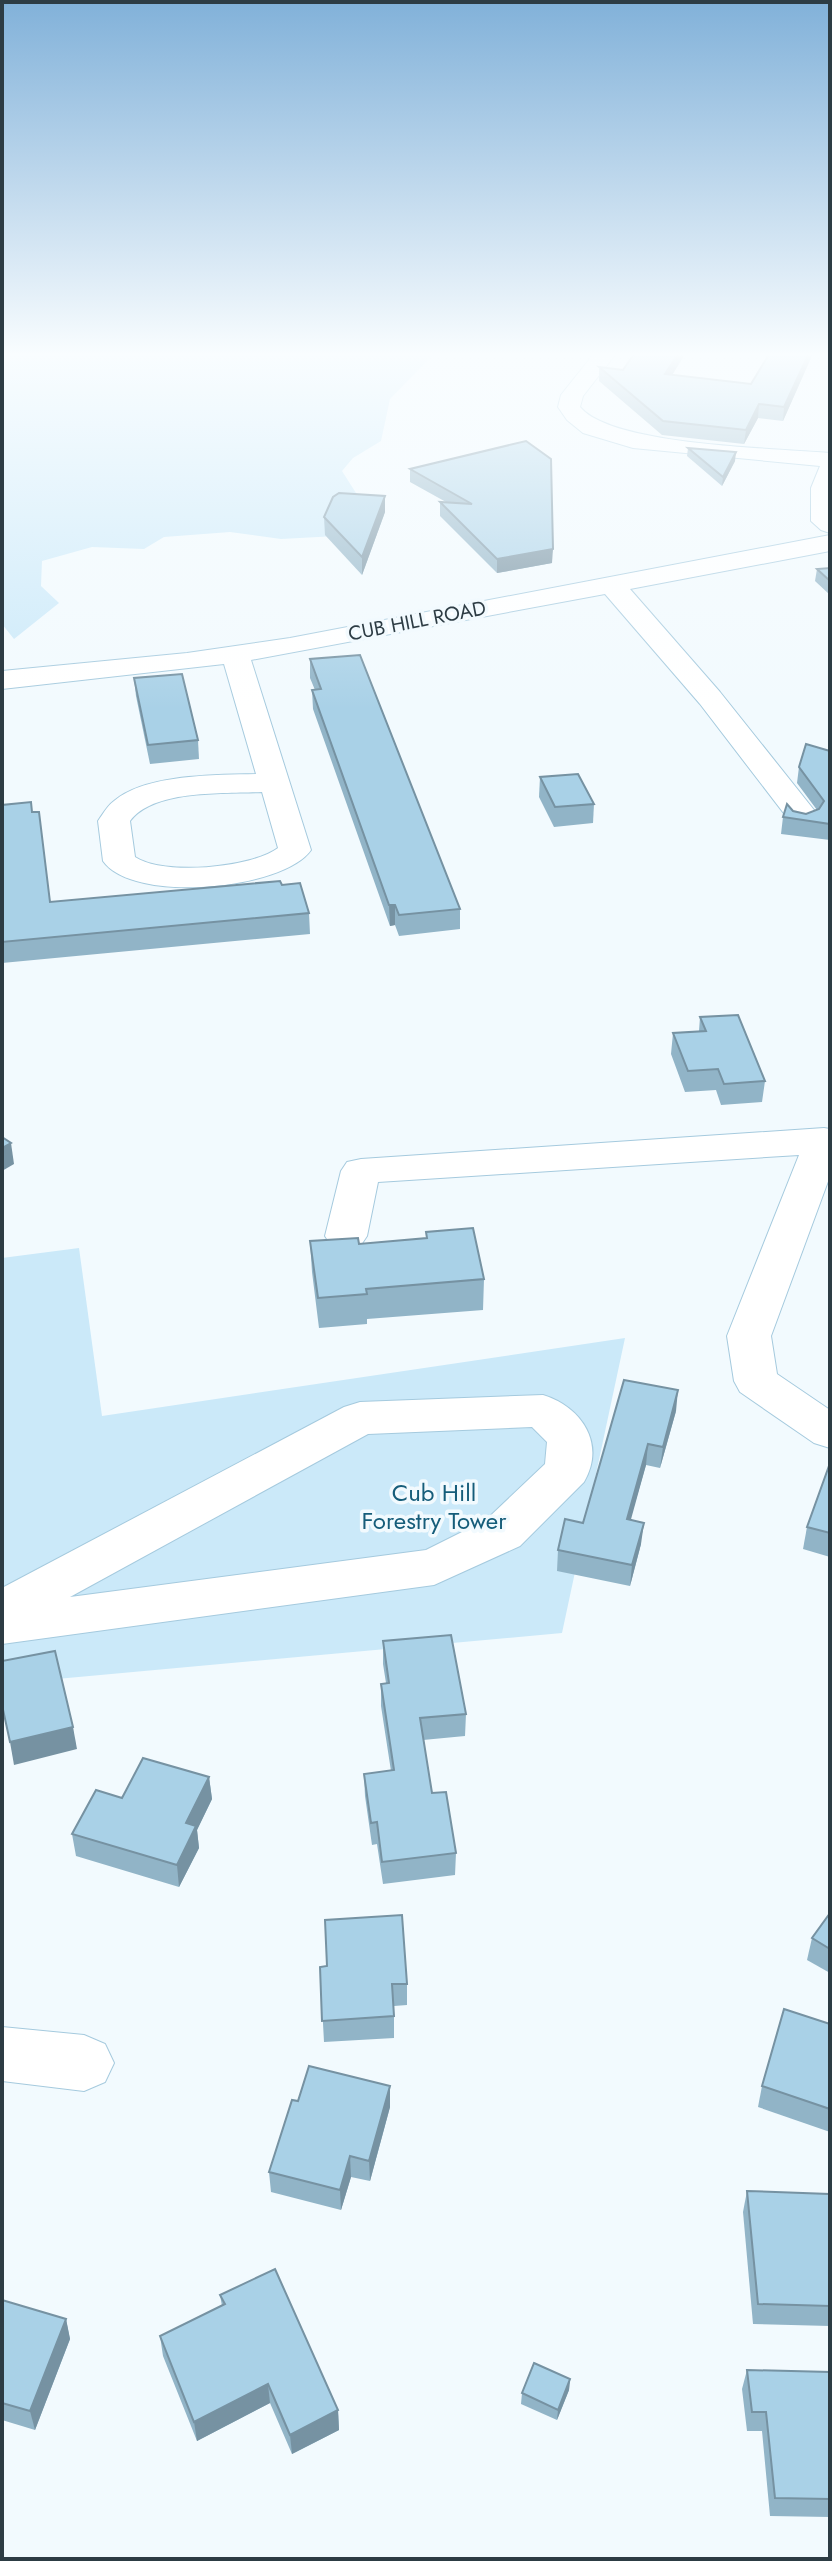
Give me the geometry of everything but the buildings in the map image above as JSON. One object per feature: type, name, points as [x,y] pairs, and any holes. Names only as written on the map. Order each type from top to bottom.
[{"type":"street","points":[[829,471],[822,485],[821,500],[824,521],[830,525]]},
{"type":"street","name":"CUB HILL ROAD","points":[[2,680],[235,655],[830,543]]},
{"type":"street","points":[[611,584],[710,698],[803,817]]},
{"type":"street","points":[[235,655],[295,850],[290,857],[257,868],[172,877],[148,876],[133,871],[119,861],[114,821],[127,803],[159,791],[273,782]]},
{"type":"street","points":[[346,1236],[361,1171],[827,1140],[749,1336],[756,1381],[830,1432]]},
{"type":"street","points":[[2,1611],[360,1418],[543,1411],[570,1438],[568,1470],[503,1533],[434,1567],[2,1625]]},
{"type":"street","points":[[2,2054],[84,2063]]},
{"type":"green space","points":[[2,471],[342,471],[370,515],[337,536],[281,539],[230,532],[164,537],[144,549],[92,547],[42,561],[41,586],[59,603],[14,639],[2,624]]},
{"type":"green space","name":"Cub Hill Forestry Tower","points":[[79,1248],[102,1416],[625,1338],[562,1633],[2,1684],[2,1258]]}]
